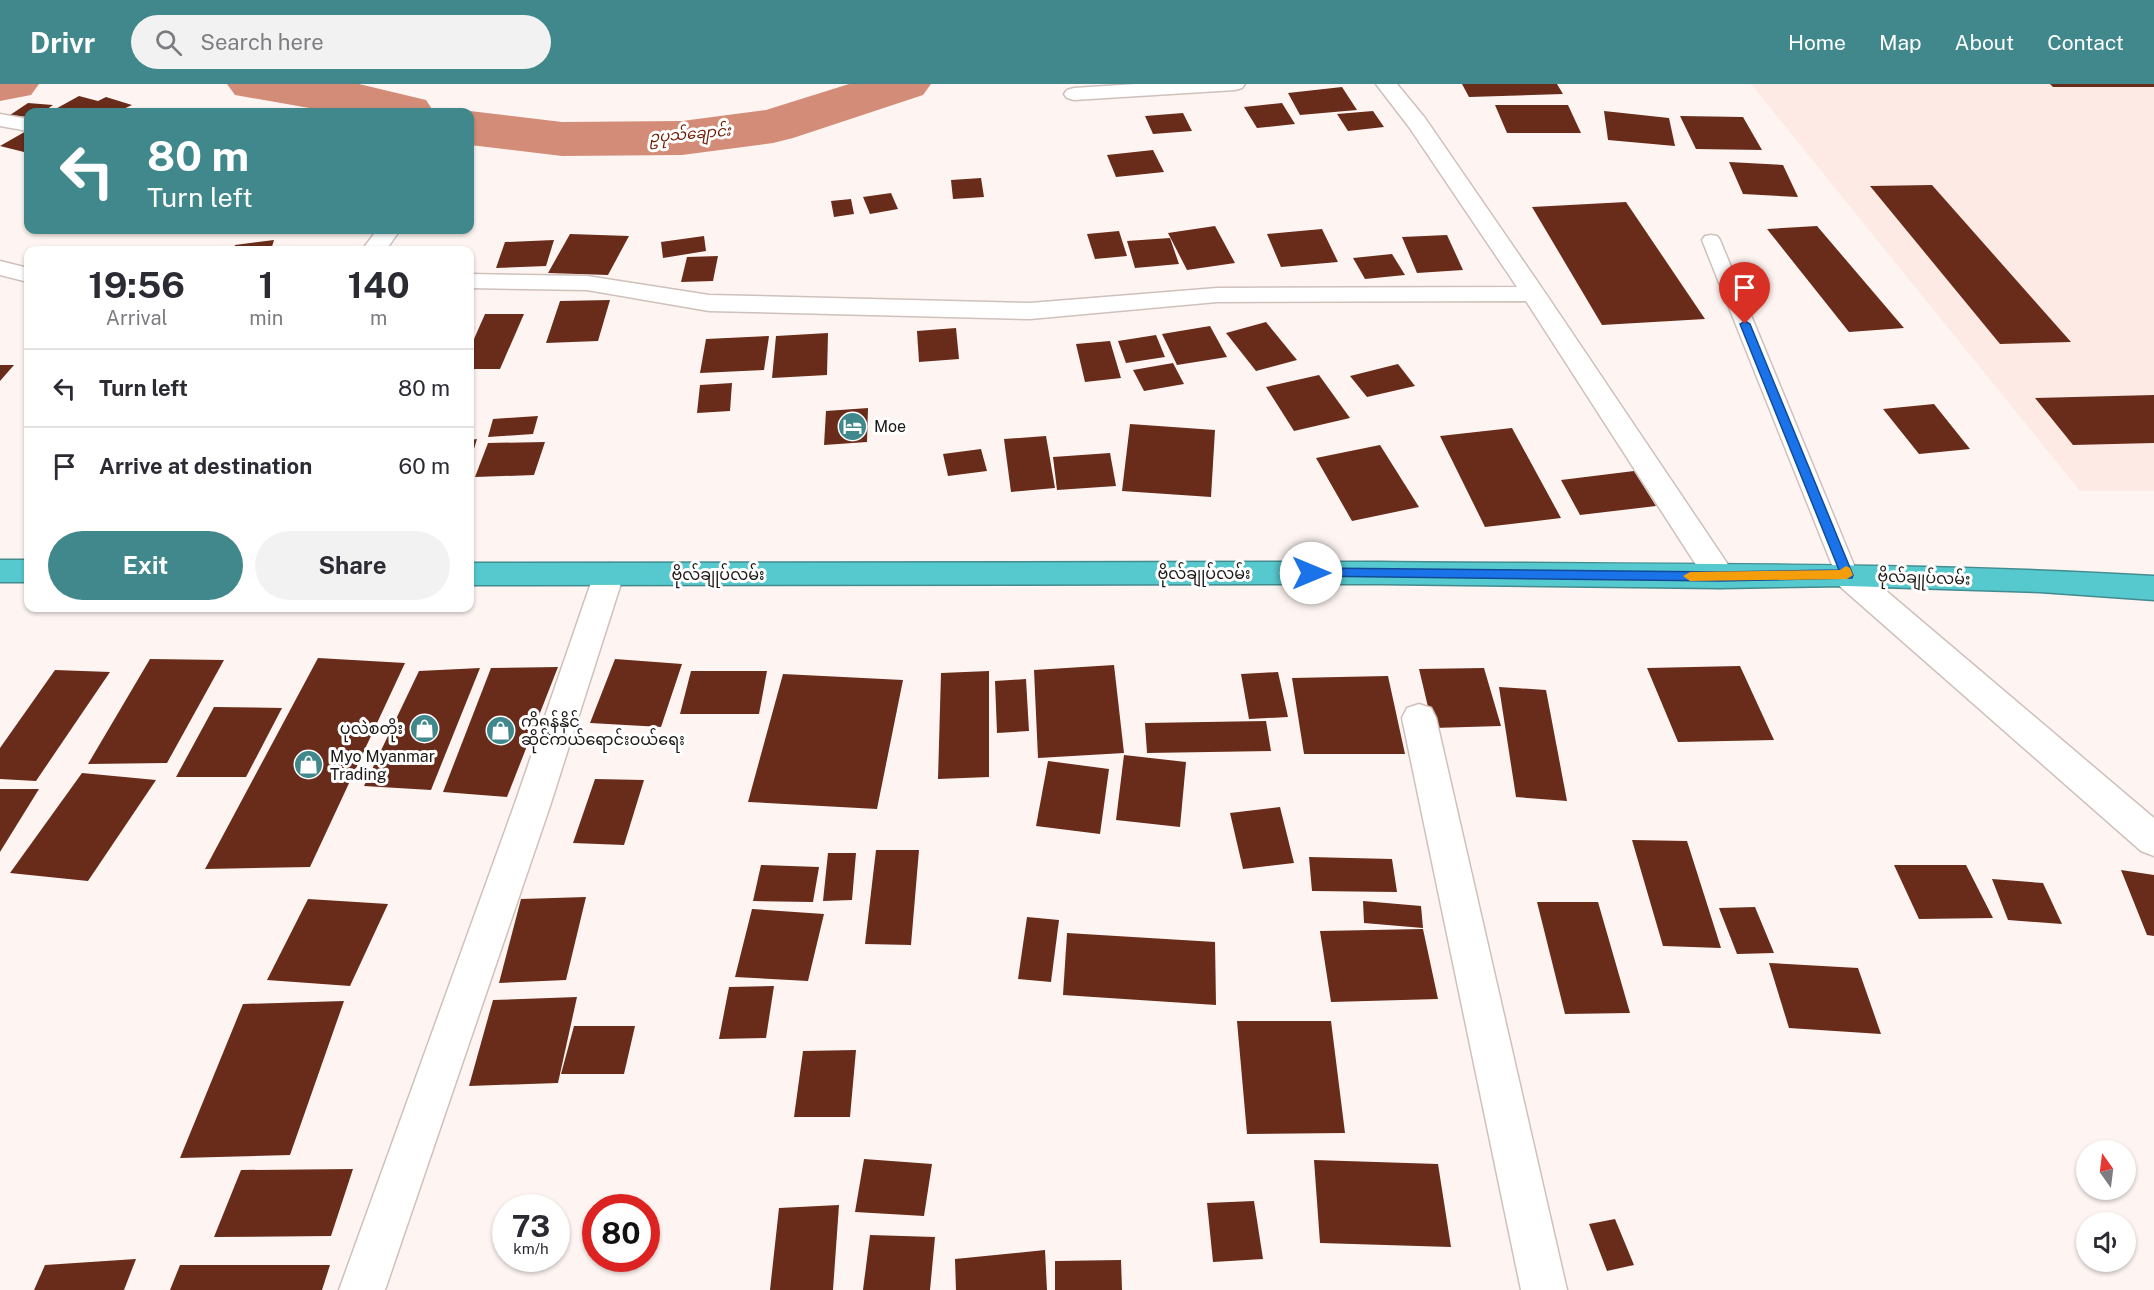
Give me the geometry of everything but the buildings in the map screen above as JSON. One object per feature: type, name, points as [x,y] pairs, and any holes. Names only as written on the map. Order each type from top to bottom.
[{"type":"highway","points":[[0,571],[24,571]]},
{"type":"highway","name":"ဗိုလ်ချုပ်လမ်း","points":[[474,574],[1381,573],[1720,577],[1847,575],[2040,581],[2154,588]]},
{"type":"street","points":[[1074,94],[1235,84]]},
{"type":"street","points":[[1386,84],[1417,123],[1534,294],[1720,577]]},
{"type":"street","points":[[0,120],[24,125]]},
{"type":"street","points":[[0,268],[24,274]]},
{"type":"street","points":[[474,281],[587,283],[709,303],[1030,311],[1217,295],[1534,294]]},
{"type":"street","points":[[362,1290],[524,828],[609,574]]},
{"type":"street","points":[[1847,575],[2154,840]]},
{"type":"street","points":[[1419,718],[1544,1290]]},
{"type":"lane","points":[[1711,240],[1847,575]]},
{"type":"shaded area","points":[[1751,84],[2154,84],[2154,491],[2080,491]]},
{"type":"waterway","name":"ဥပုသ်ချောင်း","points":[[0,85],[12,84]]},
{"type":"waterway","name":"ဥပုသ်ချောင်း","points":[[254,84],[363,101],[390,108]]},
{"type":"waterway","name":"ဥပုသ်ချောင်း","points":[[474,128],[562,139],[682,138],[773,126],[904,84]]},
{"type":"slow traffic","points":[[1690,576],[1847,575],[1846,571]]},
{"type":"place","name":"Moe","points":[[853,426]]},
{"type":"place","name":"ပုလဲစတိုး","points":[[424,728]]},
{"type":"place","name":"ကိုရန်နိုင် ဆိုင်ကယ်ရောင်းဝယ်ရေး","points":[[500,730]]},
{"type":"place","name":"Myo Myanmar Trading","points":[[309,765]]},
{"type":"route","points":[[1311,573],[1720,577],[1847,575],[1745,324]]}]
